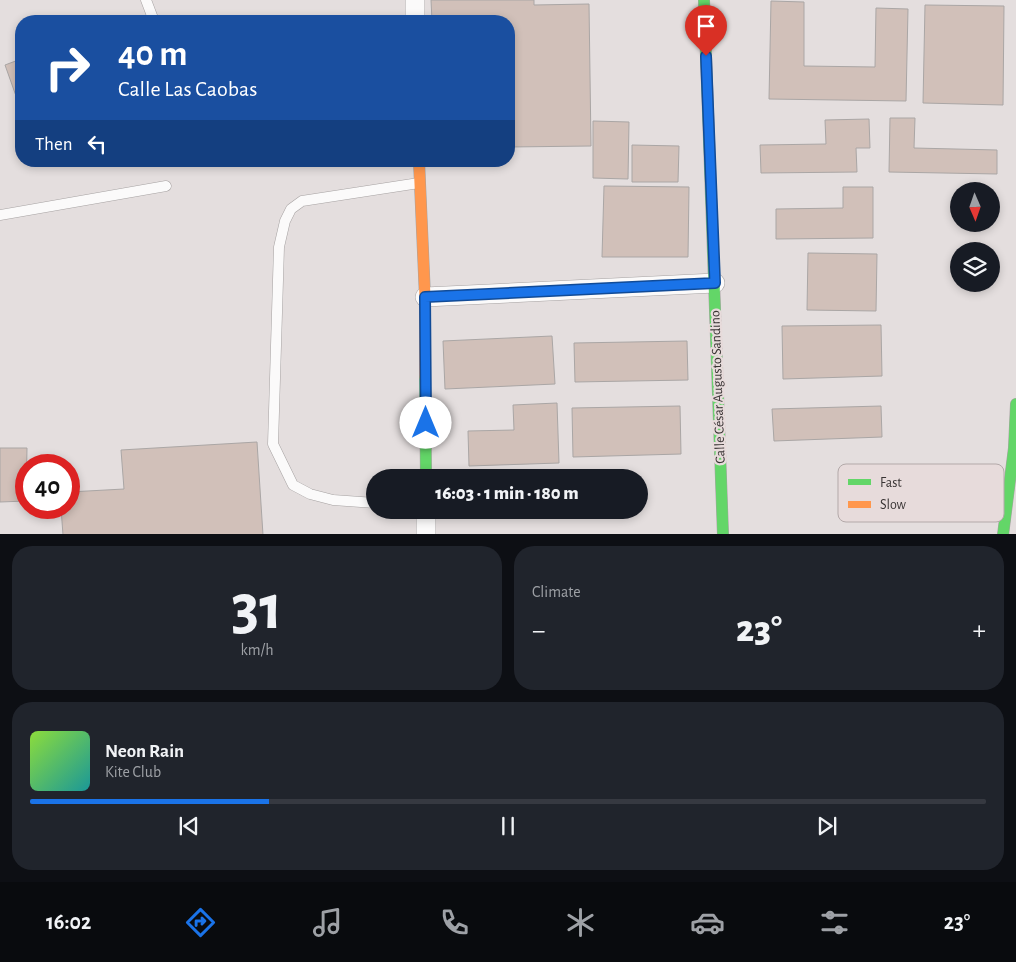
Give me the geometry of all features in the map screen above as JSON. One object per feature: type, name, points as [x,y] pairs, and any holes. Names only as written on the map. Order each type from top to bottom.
[{"type":"street","points":[[415,0],[415,15]]},
{"type":"street","name":"Calle César Augusto Sandino","points":[[704,0],[723,534]]},
{"type":"street","points":[[419,167],[425,297],[426,469]]},
{"type":"street","points":[[425,297],[715,283]]},
{"type":"street","points":[[1003,534],[1015,448],[1016,404]]},
{"type":"street","points":[[426,519],[426,534]]},
{"type":"lane","points":[[146,0],[152,15]]},
{"type":"lane","points":[[366,502],[333,500],[310,494],[293,485],[273,444],[279,247],[285,221],[291,209],[302,201],[419,182]]},
{"type":"lane","points":[[0,215],[166,186]]},
{"type":"building","points":[[431,0],[534,0],[534,5],[589,4],[591,146],[515,147],[515,15],[432,15]]},
{"type":"building","points":[[771,1],[804,2],[804,66],[875,67],[876,8],[908,9],[906,101],[769,99]]},
{"type":"building","points":[[925,5],[1004,6],[1003,105],[923,103]]},
{"type":"building","points":[[15,61],[15,93],[5,65]]},
{"type":"building","points":[[890,118],[915,118],[914,148],[997,150],[997,174],[889,172]]},
{"type":"building","points":[[869,119],[870,148],[856,148],[857,172],[761,173],[760,145],[826,144],[825,120]]},
{"type":"building","points":[[593,121],[629,122],[628,179],[593,178]]},
{"type":"building","points":[[632,145],[679,146],[678,182],[632,182]]},
{"type":"building","points":[[604,186],[689,187],[688,257],[602,257]]},
{"type":"building","points":[[843,187],[873,187],[873,238],[776,239],[776,209],[843,208]]},
{"type":"building","points":[[808,253],[877,254],[876,311],[807,310]]},
{"type":"building","points":[[881,325],[882,376],[783,379],[782,326]]},
{"type":"building","points":[[552,336],[555,384],[445,389],[443,341]]},
{"type":"building","points":[[687,341],[688,380],[575,382],[574,343]]},
{"type":"building","points":[[557,403],[559,463],[469,466],[468,431],[514,430],[513,405]]},
{"type":"building","points":[[680,406],[681,454],[573,457],[572,408]]},
{"type":"building","points":[[881,406],[882,437],[774,441],[772,409]]},
{"type":"building","points":[[257,442],[263,534],[63,534],[62,519],[80,519],[80,491],[124,489],[121,450]]},
{"type":"building","points":[[0,448],[27,448],[27,454],[15,454],[15,501],[0,502]]},
{"type":"traffic: fast","points":[[704,0],[723,534]]},
{"type":"traffic: fast","points":[[425,377],[426,469]]},
{"type":"traffic: fast","points":[[1003,534],[1014,448],[1016,404]]},
{"type":"traffic: slow","points":[[419,167],[425,297],[425,377]]},
{"type":"route","points":[[426,423],[425,297],[715,283],[706,56]]}]
